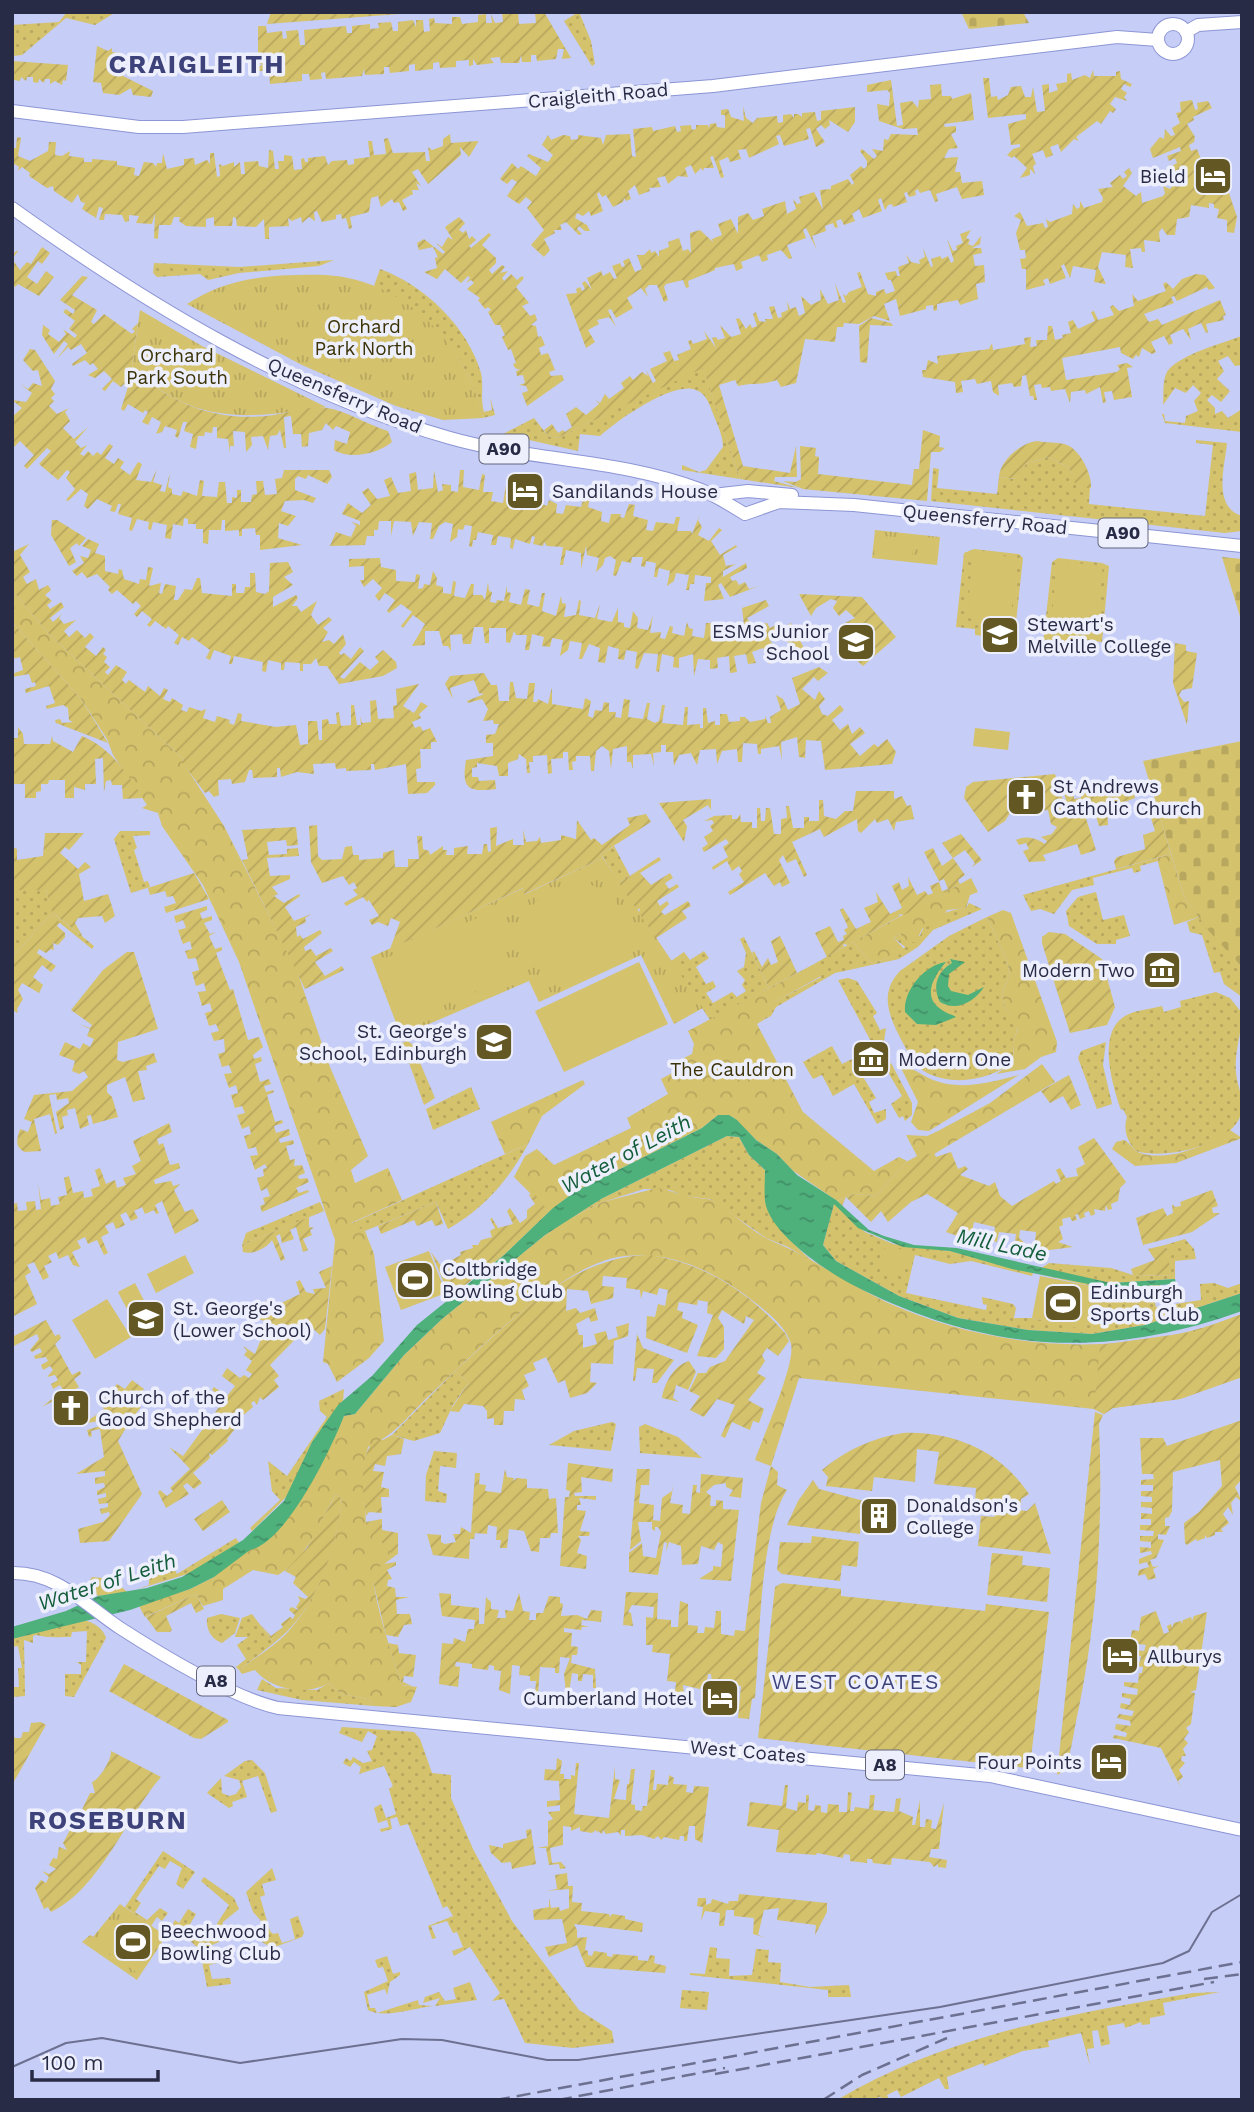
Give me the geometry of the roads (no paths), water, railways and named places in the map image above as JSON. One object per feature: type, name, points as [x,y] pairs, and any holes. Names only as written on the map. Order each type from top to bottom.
[{"type":"main road","points":[[1186,32],[1198,25],[1242,22]]},
{"type":"main road","points":[[1171,24],[1179,25],[1186,32],[1186,47],[1177,54],[1164,51],[1158,40],[1162,29],[1171,24]]},
{"type":"main road","name":"Craigleith Road","points":[[12,112],[139,127],[183,127],[713,86],[1117,37],[1158,40]]},
{"type":"main road","name":"Queensferry Road","points":[[12,208],[89,262],[188,321],[302,381],[355,404],[452,439],[663,479],[713,495],[739,510]]},
{"type":"main road","points":[[739,510],[737,499],[746,493],[759,500],[758,507]]},
{"type":"main road","name":"Queensferry Road","points":[[713,495],[746,493],[811,497],[854,505]]},
{"type":"main road","name":"Queensferry Road","points":[[758,507],[779,502],[854,505],[1242,546]]},
{"type":"main road","name":"A90","points":[[739,510],[748,514],[758,507]]},
{"type":"main road","name":"West Coates","points":[[12,1573],[42,1577],[77,1596],[117,1625],[230,1689],[272,1707],[327,1715],[425,1721],[982,1774],[1242,1830]]},
{"type":"water","points":[[950,959],[965,962],[949,974],[948,986],[951,991],[968,995],[984,987],[970,1001],[959,1006],[940,1002],[936,990],[937,980],[952,963]]},
{"type":"water","points":[[946,962],[934,980],[932,999],[944,1011],[956,1017],[936,1025],[917,1024],[905,1012],[908,995],[923,973]]},
{"type":"water","points":[[718,1115],[729,1115],[737,1120],[797,1175],[836,1200],[869,1230],[884,1236],[914,1245],[957,1248],[1111,1283],[1175,1279],[1176,1284],[1109,1288],[1012,1269],[950,1251],[903,1247],[858,1228],[834,1204],[823,1245],[836,1261],[899,1296],[958,1318],[1028,1330],[1092,1334],[1145,1325],[1242,1293],[1242,1311],[1190,1327],[1140,1337],[1092,1342],[1044,1342],[996,1336],[948,1324],[900,1307],[851,1284],[827,1270],[787,1238],[776,1226],[765,1201],[765,1170],[749,1155],[739,1137],[727,1136],[601,1199],[545,1235],[442,1319],[404,1355],[355,1414],[344,1416],[318,1471],[293,1513],[264,1543],[214,1577],[190,1589],[130,1610],[12,1639],[12,1627],[66,1611],[98,1596],[147,1588],[182,1577],[243,1540],[284,1501],[312,1442],[338,1405],[372,1376],[417,1325],[504,1255],[553,1208],[576,1191],[702,1128]]},
{"type":"tram line","points":[[12,2067],[66,2043],[102,2038],[240,2063],[402,2039],[442,2040],[547,2060],[578,2060],[940,2007],[1163,1963],[1189,1951],[1212,1912],[1242,1894]]},
{"type":"railway","points":[[496,2100],[1242,1962]]},
{"type":"railway","points":[[1204,1979],[1242,1974]]},
{"type":"railway","points":[[715,2074],[1214,1982]]},
{"type":"railway","points":[[823,2100],[862,2075],[947,2038]]},
{"type":"railway","points":[[558,2100],[725,2068]]},
{"type":"place","name":"Bield","points":[[1213,176]]},
{"type":"place","name":"Sandilands House","points":[[525,491]]},
{"type":"place","name":"Stewart's Melville College","points":[[1000,635]]},
{"type":"place","name":"ESMS Junior School","points":[[856,642]]},
{"type":"place","name":"St Andrews Catholic Church","points":[[1026,797]]},
{"type":"place","name":"Modern Two","points":[[1162,970]]},
{"type":"place","name":"St. George's School, Edinburgh","points":[[494,1042]]},
{"type":"place","name":"Modern One","points":[[871,1059]]},
{"type":"place","name":"Coltbridge Bowling Club","points":[[415,1280]]},
{"type":"place","name":"Edinburgh Sports Club","points":[[1063,1303]]},
{"type":"place","name":"St. George's (Lower School)","points":[[146,1319]]},
{"type":"place","name":"Church of the Good Shepherd","points":[[71,1408]]},
{"type":"place","name":"Donaldson's College","points":[[879,1516]]},
{"type":"place","name":"Allburys","points":[[1120,1656]]},
{"type":"place","name":"Cumberland Hotel","points":[[720,1698]]},
{"type":"place","name":"Four Points","points":[[1109,1762]]},
{"type":"place","name":"Beechwood Bowling Club","points":[[133,1942]]},
{"type":"district","name":"CRAIGLEITH","points":[[197,64]]},
{"type":"district","name":"WEST COATES","points":[[856,1682]]},
{"type":"district","name":"ROSEBURN","points":[[108,1820]]},
{"type":"park label","name":"Orchard Park North","points":[[364,337]]},
{"type":"park label","name":"Orchard Park South","points":[[177,366]]},
{"type":"park label","name":"The Cauldron","points":[[732,1069]]},
{"type":"water label","name":"Water of Leith","points":[[626,1154]]},
{"type":"water label","name":"Mill Lade","points":[[1002,1245]]},
{"type":"water label","name":"Water of Leith","points":[[107,1582]]}]
